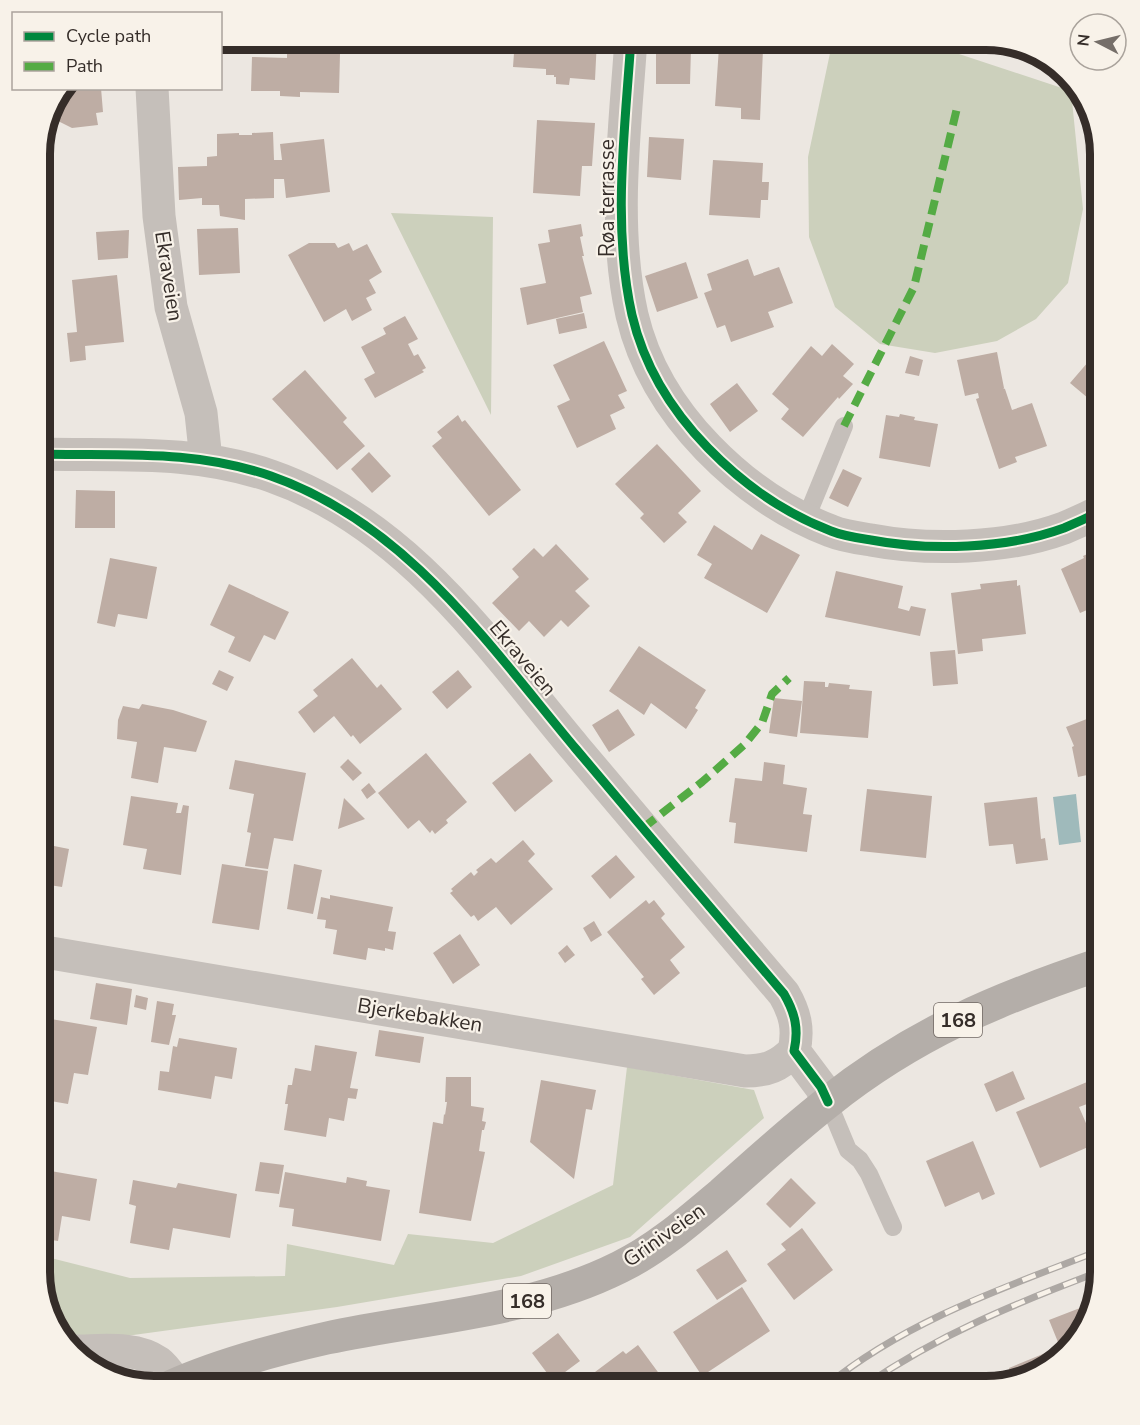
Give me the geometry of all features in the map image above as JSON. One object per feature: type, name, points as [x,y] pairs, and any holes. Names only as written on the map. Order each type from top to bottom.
[{"type":"main road","name":"Griniveien","points":[[199,1376],[256,1356],[328,1338],[485,1311],[536,1298],[596,1278],[621,1266],[672,1234],[828,1102],[908,1047],[943,1027],[1006,998],[1090,968]]},
{"type":"street","name":"Røa terrasse","points":[[629,50],[622,232],[625,278],[631,308],[646,357],[664,394],[685,424],[729,470],[769,499],[805,520],[834,533],[896,545],[939,548],[1021,539],[1062,528],[1090,516]]},
{"type":"street","name":"Ekraveien","points":[[152,90],[159,216],[171,307],[201,413],[206,460]]},
{"type":"street","name":"Ekraveien","points":[[50,454],[144,454],[206,460],[273,477],[335,506],[372,528],[428,577],[486,641],[784,994],[796,1020],[797,1035],[794,1051]]},
{"type":"street","name":"Bjerkebakken","points":[[50,953],[745,1071],[760,1071],[775,1067],[794,1051]]},
{"type":"street","points":[[794,1051],[821,1087],[828,1102]]},
{"type":"street","points":[[86,1350],[123,1351],[144,1355],[158,1362],[168,1376]]},
{"type":"lane","points":[[805,520],[844,426]]},
{"type":"lane","points":[[828,1102],[848,1150],[860,1160],[869,1174],[893,1227]]},
{"type":"green space","points":[[831,50],[930,50],[956,53],[1068,90],[1071,94],[1083,209],[1068,283],[1036,319],[997,341],[935,353],[880,344],[835,307],[809,237],[808,157]]},
{"type":"green space","points":[[391,213],[493,217],[491,415]]},
{"type":"green space","points":[[627,1067],[754,1090],[764,1118],[630,1237],[521,1276],[337,1307],[126,1336],[72,1335],[60,1317],[52,1292],[50,1258],[130,1278],[285,1276],[287,1244],[394,1265],[408,1234],[493,1243],[613,1185]]},
{"type":"water","points":[[1076,794],[1081,842],[1059,845],[1053,797]]},
{"type":"building","points":[[287,50],[336,50],[336,54],[340,54],[339,93],[300,92],[300,97],[280,96],[280,91],[251,91],[252,57],[287,58]]},
{"type":"building","points":[[514,50],[596,50],[595,80],[570,78],[569,85],[556,84],[556,77],[546,75],[546,69],[513,67]]},
{"type":"building","points":[[656,50],[691,50],[690,84],[656,84]]},
{"type":"building","points":[[719,50],[763,50],[760,120],[741,119],[741,108],[715,106]]},
{"type":"building","points":[[72,90],[101,90],[103,112],[96,113],[98,125],[72,128],[55,120],[67,96]]},
{"type":"building","points":[[537,120],[595,123],[592,166],[582,166],[580,196],[533,193]]},
{"type":"building","points":[[273,132],[274,160],[282,160],[280,144],[324,139],[330,192],[286,198],[284,179],[274,179],[274,198],[245,199],[245,220],[220,216],[219,205],[202,205],[202,198],[179,200],[178,167],[207,166],[207,157],[217,156],[217,134],[252,135],[252,133]]},
{"type":"building","points":[[649,137],[684,139],[681,180],[647,177]]},
{"type":"building","points":[[713,160],[763,163],[762,182],[769,182],[768,200],[761,200],[760,218],[709,215]]},
{"type":"building","points":[[581,224],[583,236],[580,237],[584,256],[582,256],[592,294],[580,297],[583,312],[527,325],[520,288],[546,283],[538,244],[550,242],[548,230]]},
{"type":"building","points":[[238,228],[240,273],[199,275],[197,229]]},
{"type":"building","points":[[129,230],[128,258],[98,260],[96,232]]},
{"type":"building","points":[[309,243],[335,243],[338,248],[349,243],[353,251],[367,244],[382,272],[369,280],[376,293],[366,298],[372,310],[352,321],[346,309],[324,322],[288,255]]},
{"type":"building","points":[[748,259],[754,276],[779,267],[793,303],[768,312],[774,327],[731,342],[725,325],[717,328],[704,293],[712,290],[707,274]]},
{"type":"building","points":[[686,262],[698,298],[657,312],[645,276]]},
{"type":"building","points":[[117,275],[124,342],[85,346],[86,360],[70,362],[67,333],[77,332],[72,280]]},
{"type":"building","points":[[584,313],[587,328],[559,334],[556,319]]},
{"type":"building","points":[[405,316],[418,339],[408,344],[414,356],[418,354],[426,368],[422,370],[424,372],[375,398],[364,379],[375,373],[361,347],[386,334],[383,328]]},
{"type":"building","points":[[604,341],[627,391],[618,395],[625,408],[610,415],[616,429],[577,448],[557,406],[570,400],[553,365]]},
{"type":"building","points":[[832,344],[854,364],[843,376],[853,384],[839,399],[838,397],[803,437],[781,419],[789,409],[772,394],[811,346],[822,356]]},
{"type":"building","points":[[997,352],[1003,388],[1012,410],[1032,403],[1047,446],[1015,457],[1017,462],[999,469],[976,399],[979,398],[978,393],[965,396],[957,360]]},
{"type":"building","points":[[910,356],[923,360],[919,376],[905,373]]},
{"type":"building","points":[[1090,360],[1090,400],[1070,383]]},
{"type":"building","points":[[305,370],[347,418],[343,422],[365,446],[337,470],[272,399]]},
{"type":"building","points":[[737,383],[758,411],[730,432],[710,404]]},
{"type":"building","points":[[900,414],[915,417],[914,420],[938,424],[930,467],[879,458],[886,415],[899,417]]},
{"type":"building","points":[[458,415],[462,422],[465,420],[521,490],[489,516],[432,446],[442,438],[437,432]]},
{"type":"building","points":[[657,444],[701,491],[678,513],[687,522],[664,543],[640,518],[644,514],[615,484]]},
{"type":"building","points":[[369,452],[391,476],[372,493],[351,469]]},
{"type":"building","points":[[843,469],[862,478],[848,507],[829,498]]},
{"type":"building","points":[[76,490],[115,491],[115,528],[75,528]]},
{"type":"building","points":[[714,525],[752,550],[761,534],[800,555],[767,613],[704,578],[712,564],[697,555]]},
{"type":"building","points":[[556,544],[589,579],[575,591],[590,606],[568,627],[561,620],[544,637],[529,621],[519,631],[492,603],[519,577],[512,569],[534,548],[543,557]]},
{"type":"building","points":[[1090,553],[1090,609],[1080,613],[1061,569],[1084,558],[1083,556]]},
{"type":"building","points":[[110,558],[157,567],[147,619],[118,614],[115,627],[97,623]]},
{"type":"building","points":[[836,571],[903,586],[898,608],[909,611],[911,606],[926,609],[920,636],[825,617]]},
{"type":"building","points":[[1017,580],[1017,586],[1020,585],[1026,634],[982,639],[983,651],[958,654],[951,593],[981,589],[980,584]]},
{"type":"building","points":[[229,584],[289,612],[275,640],[264,635],[250,662],[228,652],[235,637],[210,625]]},
{"type":"building","points":[[639,646],[706,690],[695,708],[698,710],[686,729],[651,703],[644,715],[609,691]]},
{"type":"building","points":[[955,650],[958,684],[933,686],[930,652]]},
{"type":"building","points":[[352,658],[377,688],[381,684],[402,709],[360,744],[353,735],[351,737],[334,716],[314,733],[298,712],[318,696],[313,690]]},
{"type":"building","points":[[219,670],[234,677],[227,691],[212,684]]},
{"type":"building","points":[[458,670],[472,687],[447,709],[432,692]]},
{"type":"building","points":[[804,681],[825,682],[825,687],[828,687],[829,683],[850,685],[849,689],[872,691],[868,738],[800,733]]},
{"type":"building","points":[[774,698],[802,701],[797,737],[769,733]]},
{"type":"building","points":[[142,704],[173,710],[207,721],[196,752],[164,747],[158,783],[131,778],[137,742],[117,739],[118,720],[123,706],[139,709]]},
{"type":"building","points":[[618,709],[635,735],[609,752],[592,725]]},
{"type":"building","points":[[1090,718],[1090,774],[1078,777],[1072,747],[1074,746],[1066,727]]},
{"type":"building","points":[[426,753],[467,802],[446,820],[448,823],[435,834],[432,830],[430,833],[419,820],[408,829],[378,793]]},
{"type":"building","points":[[530,753],[553,781],[515,812],[492,783]]},
{"type":"building","points":[[348,759],[362,773],[353,781],[340,767]]},
{"type":"building","points":[[235,760],[306,773],[293,841],[274,838],[268,869],[245,866],[251,833],[247,832],[254,794],[229,789]]},
{"type":"building","points":[[764,762],[785,765],[783,784],[807,788],[803,814],[812,815],[807,852],[734,843],[736,823],[729,822],[735,778],[762,781]]},
{"type":"building","points":[[369,783],[376,792],[367,799],[361,790]]},
{"type":"building","points":[[867,789],[932,796],[926,858],[860,851]]},
{"type":"building","points":[[131,796],[178,803],[176,813],[181,813],[183,805],[189,806],[181,875],[143,869],[147,849],[123,845]]},
{"type":"building","points":[[1037,797],[1041,839],[1045,838],[1048,860],[1016,864],[1013,844],[989,846],[984,803]]},
{"type":"building","points":[[344,798],[365,819],[338,829]]},
{"type":"building","points":[[523,840],[535,854],[528,861],[553,889],[511,925],[496,907],[478,921],[474,915],[471,917],[450,893],[453,891],[451,889],[471,872],[474,876],[478,872],[476,870],[491,858],[496,863]]},
{"type":"building","points":[[50,845],[69,849],[62,887],[50,885]]},
{"type":"building","points":[[616,855],[635,877],[610,899],[591,876]]},
{"type":"building","points":[[222,864],[268,871],[259,930],[212,923]]},
{"type":"building","points":[[294,864],[322,870],[313,914],[287,909]]},
{"type":"building","points":[[330,895],[393,907],[388,931],[396,932],[393,950],[368,948],[366,960],[333,954],[337,930],[325,928],[326,920],[317,919],[321,897],[330,899]]},
{"type":"building","points":[[646,900],[649,904],[654,900],[665,914],[661,918],[685,947],[670,960],[680,973],[654,995],[641,979],[644,977],[607,932]]},
{"type":"building","points":[[594,921],[602,935],[591,942],[583,928]]},
{"type":"building","points":[[460,934],[480,965],[453,984],[433,953]]},
{"type":"building","points":[[567,945],[575,955],[565,963],[558,953]]},
{"type":"building","points":[[96,983],[132,989],[127,1025],[90,1019]]},
{"type":"building","points":[[136,995],[148,998],[146,1010],[134,1007]]},
{"type":"building","points":[[157,1001],[174,1004],[172,1015],[176,1015],[169,1045],[151,1042]]},
{"type":"building","points":[[51,1019],[97,1027],[88,1075],[74,1073],[68,1104],[50,1101]]},
{"type":"building","points":[[379,1030],[424,1037],[420,1063],[375,1056]]},
{"type":"building","points":[[179,1038],[237,1048],[232,1079],[215,1076],[211,1099],[158,1090],[160,1071],[169,1072],[173,1046],[177,1047]]},
{"type":"building","points":[[315,1045],[357,1052],[350,1088],[358,1089],[356,1099],[348,1098],[344,1121],[329,1118],[326,1137],[284,1130],[288,1085],[292,1085],[295,1068],[311,1071]]},
{"type":"building","points":[[1013,1071],[1025,1099],[996,1112],[984,1084]]},
{"type":"building","points":[[446,1077],[471,1077],[471,1106],[484,1108],[482,1121],[486,1122],[482,1130],[479,1151],[485,1152],[471,1221],[419,1213],[433,1122],[443,1124],[445,1115]]},
{"type":"building","points":[[541,1080],[596,1090],[592,1110],[586,1109],[574,1179],[530,1142]]},
{"type":"building","points":[[1087,1082],[1090,1089],[1090,1103],[1079,1107],[1090,1132],[1090,1146],[1040,1168],[1016,1112]]},
{"type":"building","points":[[973,1141],[995,1194],[982,1200],[979,1192],[945,1207],[926,1161]]},
{"type":"building","points":[[260,1162],[284,1165],[279,1194],[255,1191]]},
{"type":"building","points":[[50,1171],[97,1179],[90,1221],[62,1216],[58,1241],[50,1240]]},
{"type":"building","points":[[285,1172],[346,1183],[347,1177],[367,1181],[366,1186],[390,1190],[381,1241],[292,1226],[294,1209],[279,1207]]},
{"type":"building","points":[[791,1178],[816,1203],[790,1228],[766,1204]]},
{"type":"building","points":[[133,1180],[176,1188],[178,1183],[237,1194],[230,1238],[173,1228],[169,1250],[130,1243],[136,1206],[129,1204]]},
{"type":"building","points":[[802,1228],[833,1270],[794,1300],[767,1264],[786,1250],[781,1244]]},
{"type":"building","points":[[727,1250],[747,1281],[717,1300],[696,1270]]},
{"type":"building","points":[[742,1287],[770,1331],[702,1376],[673,1332]]},
{"type":"building","points":[[1080,1308],[1082,1313],[1069,1335],[1059,1345],[1049,1320]]},
{"type":"building","points":[[558,1333],[580,1361],[560,1376],[549,1376],[532,1353]]},
{"type":"building","points":[[638,1345],[661,1376],[590,1376],[623,1351],[626,1354]]},
{"type":"building","points":[[1055,1349],[1044,1358],[1020,1370],[1010,1372],[1009,1368]]},
{"type":"railway","points":[[839,1376],[890,1342],[958,1307],[1090,1254]]},
{"type":"railway","points":[[879,1376],[979,1321],[1090,1275]]},
{"type":"marked path","points":[[844,426],[914,287],[957,108]]},
{"type":"marked path","points":[[643,828],[702,782],[744,745],[762,723],[772,694],[789,678]]},
{"type":"cycle path","points":[[630,50],[623,143],[621,213],[626,281],[632,315],[644,352],[661,387],[683,419],[708,448],[749,485],[780,506],[814,524],[846,536],[918,546],[993,544],[1042,535],[1090,516]]},
{"type":"cycle path","points":[[50,454],[156,456],[213,461],[242,467],[271,476],[319,497],[363,524],[404,555],[476,629],[784,994],[795,1021],[794,1051],[821,1087],[828,1102]]}]
